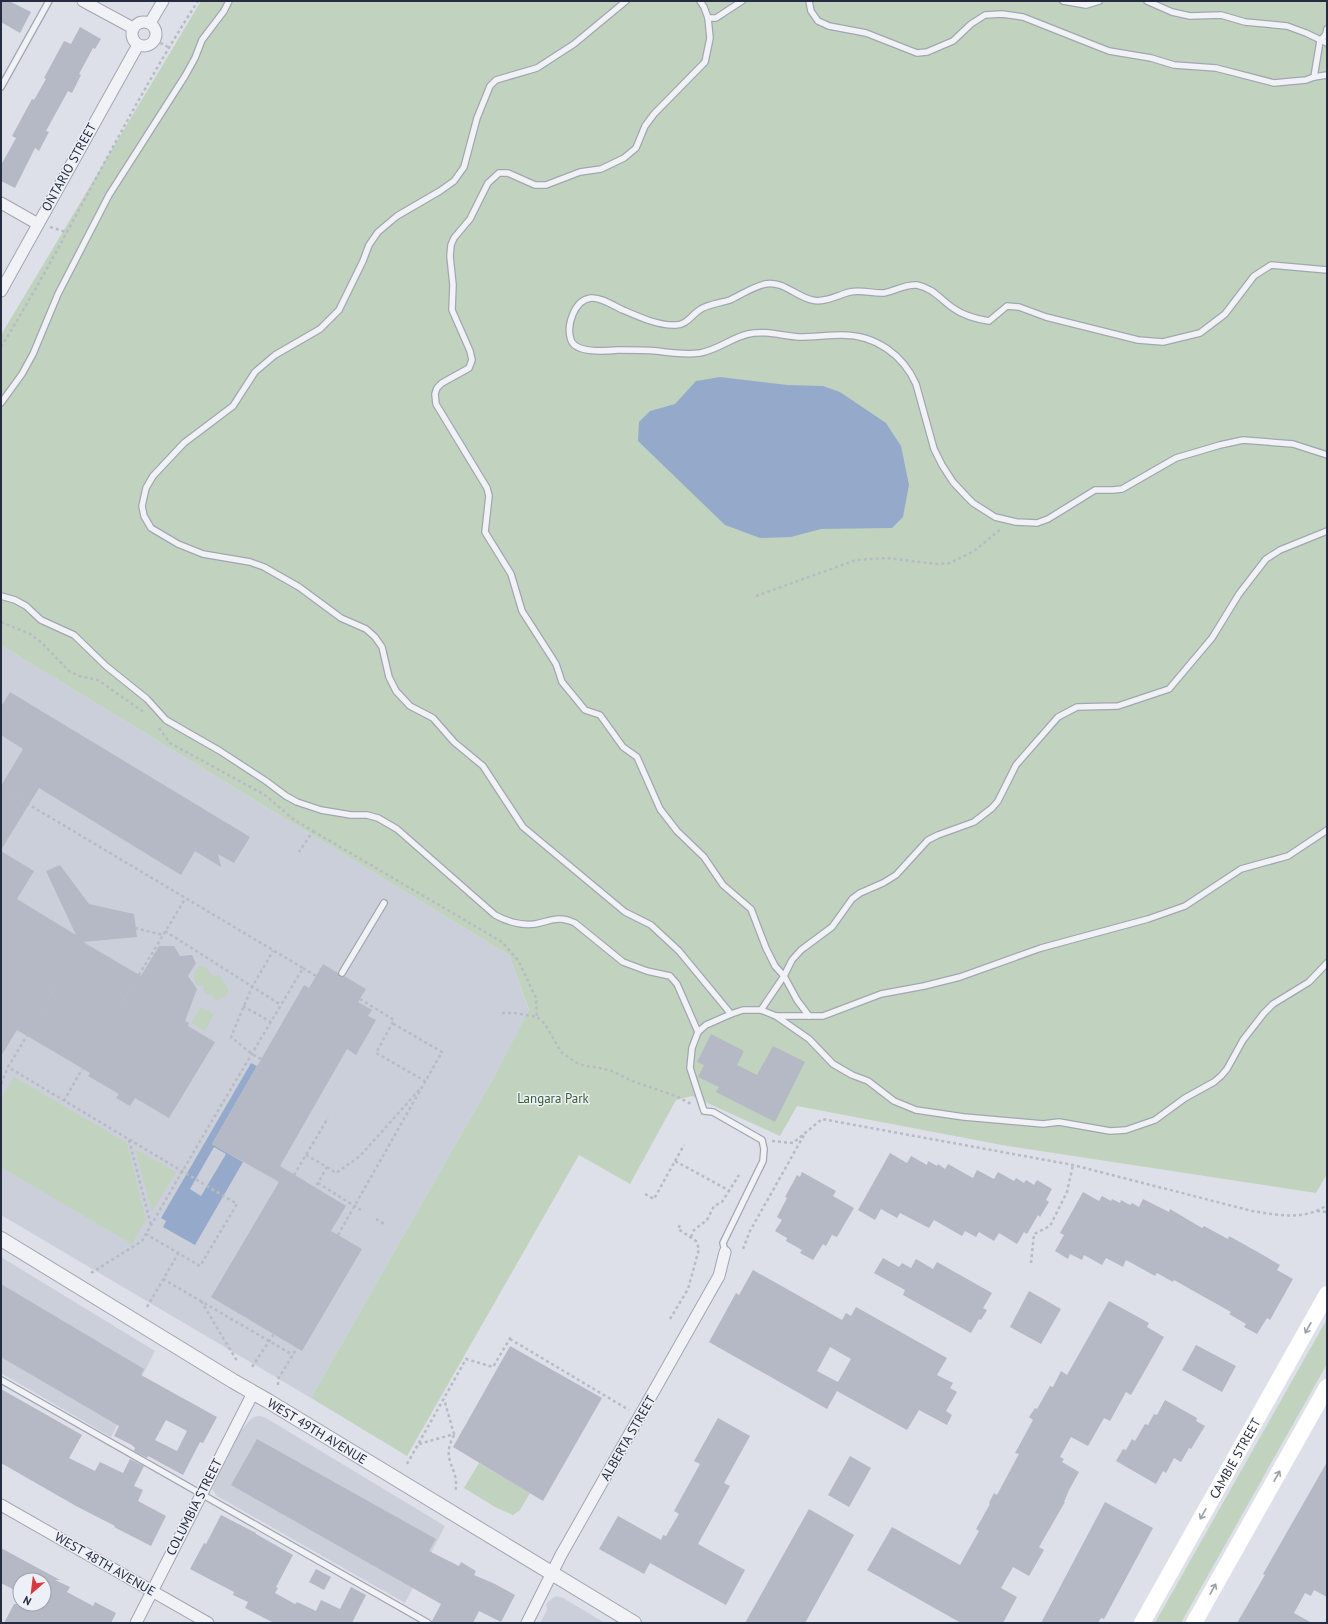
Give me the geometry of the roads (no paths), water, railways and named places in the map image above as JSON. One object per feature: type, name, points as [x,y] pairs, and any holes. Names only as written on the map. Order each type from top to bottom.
[{"type":"main road","name":"CAMBIE STREET","points":[[1142,1623],[1327,1294]]},
{"type":"main road","points":[[1194,1623],[1327,1387]]},
{"type":"street","points":[[83,1],[133,28]]},
{"type":"street","points":[[150,23],[163,1]]},
{"type":"street","points":[[140,22],[150,23],[156,31],[154,40],[147,46],[138,45],[132,38],[133,28],[140,22]]},
{"type":"street","name":"ONTARIO STREET","points":[[1,291],[138,45]]},
{"type":"street","points":[[1,203],[38,224]]},
{"type":"street","name":"WEST 49TH AVENUE","points":[[1,1239],[634,1623]]},
{"type":"street","name":"ALBERTA STREET","points":[[527,1623],[561,1555],[719,1276],[724,1252]]},
{"type":"street","name":"COLUMBIA STREET","points":[[136,1623],[253,1393]]},
{"type":"street","name":"WEST 48TH AVENUE","points":[[1,1505],[208,1623]]},
{"type":"lane","points":[[1,87],[3,79],[49,1]]},
{"type":"lane","points":[[1,403],[22,374],[33,354],[58,294],[109,195],[185,76],[195,58],[202,40],[224,11],[229,1]]},
{"type":"lane","points":[[626,1],[574,44],[537,68],[496,80],[490,86],[477,118],[464,167],[454,181],[397,216],[378,232],[368,245],[363,261],[339,310],[320,330],[275,355],[255,372],[233,406],[184,443],[153,476],[146,488],[142,506],[144,516],[151,528],[178,544],[203,554],[250,562],[264,567],[299,587],[342,618],[366,629],[375,637],[382,648],[389,677],[396,691],[410,706],[433,718],[454,742],[483,766],[523,827],[625,912],[651,925],[679,951],[731,1014]]},
{"type":"lane","points":[[700,1],[708,18],[710,38],[705,62],[654,114],[645,126],[636,148],[624,158],[601,168],[580,172],[546,185],[535,185],[508,173],[499,173],[488,183],[470,219],[454,238],[451,245],[450,256],[453,285],[452,310],[470,351],[472,360],[469,368],[442,383],[437,388],[435,394],[436,404],[487,488],[489,496],[485,532],[511,574],[522,611],[556,664],[562,682],[584,710],[600,715],[623,747],[637,756],[660,809],[677,831],[704,857],[724,885],[751,909],[766,948],[775,966],[784,976],[797,1000],[809,1016]]},
{"type":"lane","points":[[708,18],[716,18],[742,1]]},
{"type":"lane","points":[[809,1],[811,11],[818,21],[829,26],[866,33],[917,53],[927,52],[953,41],[970,24],[985,16],[1002,14],[1023,17],[1109,51],[1151,58],[1174,65],[1216,68],[1274,83],[1306,80],[1327,75]]},
{"type":"lane","points":[[1062,1],[1086,4],[1099,1]]},
{"type":"lane","points":[[1147,1],[1172,12],[1190,16],[1221,16],[1245,22],[1287,26],[1306,33],[1327,44]]},
{"type":"lane","points":[[1314,77],[1320,41],[1326,34],[1327,29]]},
{"type":"lane","points":[[1327,270],[1270,265],[1254,276],[1226,314],[1200,333],[1164,342],[1138,340],[1046,317],[1019,307],[1007,306],[989,321],[973,318],[953,308],[934,292],[918,286],[907,286],[883,293],[853,291],[828,299],[813,301],[777,284],[768,283],[729,300],[701,309],[687,322],[678,325],[657,322],[623,310],[599,299],[592,298],[581,304],[572,317],[570,325],[571,340],[574,345],[586,350],[651,351],[685,354],[698,353],[721,346],[748,334],[761,333],[798,337],[847,335],[876,342],[895,354],[912,374],[934,449],[953,482],[967,497],[982,509],[995,517],[1016,522],[1037,522],[1048,519],[1095,490],[1122,489],[1176,458],[1232,442],[1243,440],[1293,444],[1327,455]]},
{"type":"lane","points":[[761,1010],[784,976],[792,960],[801,950],[832,927],[852,899],[860,892],[884,883],[896,875],[928,840],[974,822],[992,808],[998,801],[1016,765],[1058,717],[1077,707],[1118,706],[1169,689],[1212,638],[1239,594],[1266,559],[1280,550],[1327,531]]},
{"type":"lane","points":[[1,596],[15,600],[26,606],[41,620],[74,634],[106,666],[148,699],[166,720],[220,751],[286,796],[297,802],[321,810],[351,816],[378,818],[389,823],[495,915],[514,924],[525,925],[557,918],[568,920],[575,923],[623,962],[647,971],[670,976],[676,984],[698,1032]]},
{"type":"lane","points":[[776,1016],[823,1016],[881,994],[924,986],[960,977],[1041,948],[1132,925],[1185,906],[1241,869],[1288,856],[1327,830]]},
{"type":"lane","points":[[342,973],[384,903]]},
{"type":"lane","points":[[724,1252],[723,1243],[764,1162],[764,1149],[762,1140],[713,1112],[704,1110],[690,1068],[692,1048],[698,1032],[706,1025],[743,1010],[761,1010],[776,1016],[810,1039],[833,1064],[852,1075],[868,1081],[894,1101],[916,1110],[964,1117],[1043,1124],[1060,1122],[1110,1131],[1126,1130],[1155,1120],[1185,1098],[1214,1082],[1227,1069],[1243,1040],[1264,1013],[1273,1004],[1309,982],[1327,963]]},
{"type":"lane","points":[[1,1380],[428,1623]]},
{"type":"water","points":[[720,377],[787,385],[823,386],[840,392],[886,423],[901,446],[909,485],[903,517],[892,528],[821,529],[791,537],[760,538],[725,525],[638,441],[639,422],[650,411],[675,404],[696,381]]},
{"type":"water","points":[[251,1063],[257,1066],[212,1144],[243,1162],[195,1245],[163,1227],[166,1221],[161,1218]],"holes":[[[214,1147],[226,1154],[201,1196],[190,1189]]]},
{"type":"park label","name":"Langara Park","points":[[553,1098]]}]
